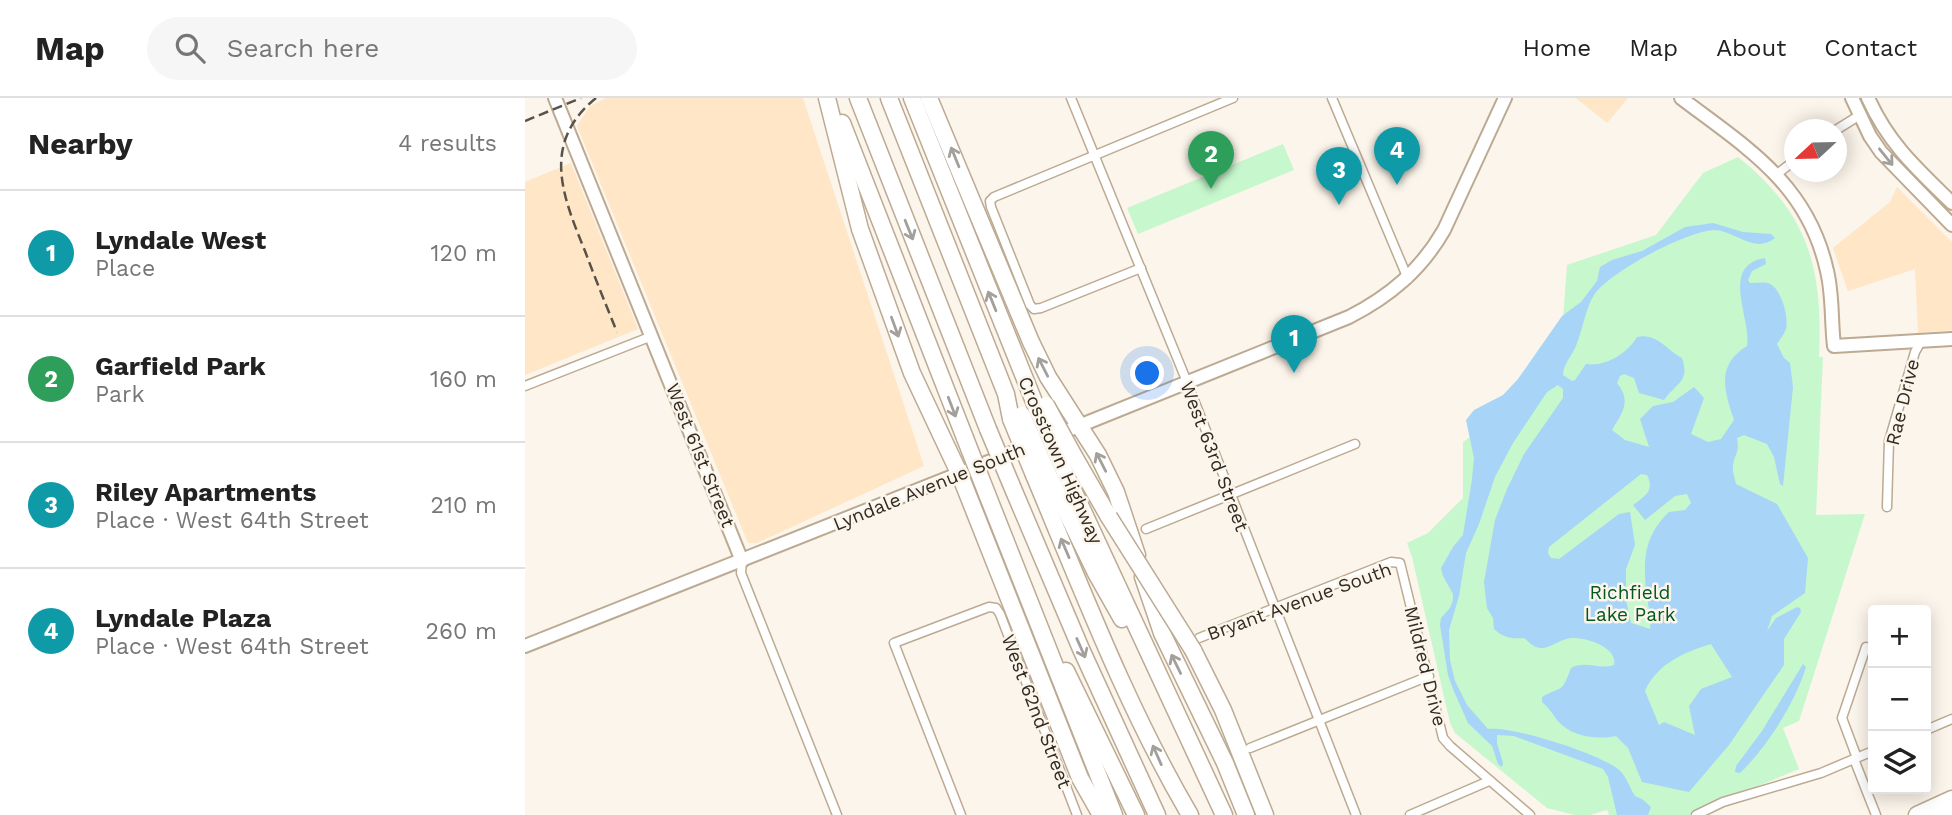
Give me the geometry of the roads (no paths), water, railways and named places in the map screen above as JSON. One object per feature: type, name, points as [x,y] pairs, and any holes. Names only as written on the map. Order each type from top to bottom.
[{"type":"highway","points":[[829,98],[1114,815]]},
{"type":"highway","points":[[829,98],[860,229],[912,373],[960,475],[1080,778],[1101,815]]},
{"type":"highway","points":[[857,98],[1011,484],[1087,662],[1157,815]]},
{"type":"highway","points":[[889,98],[1006,394],[1029,412],[1054,467],[1104,637],[1163,769],[1190,815]]},
{"type":"highway","name":"Crosstown Highway","points":[[912,98],[1003,327],[1029,412],[1224,815]]},
{"type":"highway","points":[[929,98],[1031,342],[1048,377],[1098,455],[1116,492],[1162,633],[1225,763],[1246,815]]},
{"type":"highway","points":[[1054,467],[1109,517],[1196,644],[1265,815]]},
{"type":"highway","points":[[1042,634],[1062,662],[1136,815]]},
{"type":"highway","points":[[1917,815],[1952,799]]},
{"type":"highway","points":[[1944,815],[1952,811]]},
{"type":"main road","name":"West 61st Street","points":[[555,98],[742,561]]},
{"type":"main road","name":"Lyndale Avenue South","points":[[525,646],[960,475],[1349,317],[1385,297],[1408,279],[1433,250],[1505,98]]},
{"type":"main road","points":[[1681,98],[1753,152],[1777,174]]},
{"type":"main road","points":[[1853,98],[1881,152],[1952,225]]},
{"type":"main road","points":[[1868,98],[1885,132],[1897,148],[1952,203]]},
{"type":"main road","name":"Rae Drive","points":[[1777,174],[1803,210],[1821,249],[1829,283],[1833,346],[1952,339]]},
{"type":"street","name":"West 63rd Street","points":[[1070,98],[1187,382],[1356,815]]},
{"type":"street","points":[[1141,268],[1034,309],[1030,305],[990,201],[994,197],[1233,98]]},
{"type":"street","points":[[1332,98],[1408,279]]},
{"type":"street","points":[[1847,123],[1860,115]]},
{"type":"street","points":[[1777,174],[1784,169]]},
{"type":"street","points":[[525,387],[652,336]]},
{"type":"street","name":"Rae Drive","points":[[1887,507],[1889,441],[1915,352],[1921,341]]},
{"type":"street","points":[[1146,528],[1355,444]]},
{"type":"street","name":"West 61st Street","points":[[742,561],[741,573],[837,815]]},
{"type":"street","name":"Bryant Avenue South","points":[[1196,644],[1275,608],[1391,562],[1400,564]]},
{"type":"street","name":"Mildred Drive","points":[[1400,564],[1443,738],[1530,815]]},
{"type":"street","name":"West 62nd Street","points":[[961,815],[894,643],[989,607],[996,608],[1077,815]]},
{"type":"street","points":[[1866,647],[1842,718],[1876,815]]},
{"type":"street","points":[[1250,748],[1429,676]]},
{"type":"street","points":[[1931,728],[1952,719]]},
{"type":"street","points":[[1696,815],[1723,802],[1821,773],[1868,753]]},
{"type":"street","points":[[1410,815],[1489,781]]},
{"type":"water","points":[[1713,223],[1743,232],[1771,234],[1775,238],[1760,244],[1722,231],[1702,232],[1668,245],[1615,275],[1594,295],[1563,375],[1575,380],[1586,364],[1608,361],[1627,349],[1637,337],[1650,337],[1682,358],[1683,377],[1664,400],[1639,393],[1634,378],[1624,374],[1620,376],[1617,383],[1622,389],[1625,401],[1612,430],[1625,440],[1649,447],[1640,419],[1653,406],[1673,402],[1694,387],[1704,398],[1691,434],[1708,442],[1721,439],[1734,420],[1727,398],[1727,370],[1730,361],[1747,346],[1740,282],[1743,271],[1751,263],[1765,258],[1766,264],[1752,271],[1748,280],[1750,283],[1768,283],[1773,286],[1783,303],[1786,317],[1786,329],[1777,344],[1784,358],[1790,363],[1793,387],[1783,486],[1767,444],[1744,435],[1737,438],[1738,447],[1733,468],[1736,484],[1777,504],[1808,558],[1805,593],[1772,616],[1767,631],[1776,618],[1800,608],[1801,612],[1784,639],[1784,665],[1729,745],[1689,792],[1642,782],[1628,748],[1616,736],[1600,738],[1577,734],[1563,726],[1542,702],[1542,697],[1563,686],[1571,668],[1581,665],[1614,665],[1614,659],[1606,648],[1585,639],[1567,639],[1541,648],[1524,638],[1504,636],[1494,629],[1493,618],[1487,608],[1484,582],[1495,520],[1524,454],[1563,398],[1563,389],[1558,385],[1547,392],[1513,443],[1495,477],[1466,553],[1459,596],[1449,630],[1450,660],[1455,681],[1467,705],[1488,729],[1516,732],[1555,742],[1618,769],[1635,796],[1651,807],[1648,815],[1617,815],[1608,777],[1603,769],[1514,736],[1497,735],[1502,767],[1498,764],[1492,746],[1468,723],[1448,675],[1440,625],[1441,618],[1450,608],[1453,594],[1441,568],[1463,535],[1474,458],[1466,420],[1474,410],[1503,395],[1518,379],[1562,316],[1581,302],[1597,281],[1600,267],[1612,260],[1642,251],[1685,227]],"holes":[[[1641,474],[1647,475],[1649,489],[1645,496],[1633,505],[1645,520],[1675,496],[1687,494],[1691,503],[1685,510],[1669,512],[1650,538],[1645,568],[1650,629],[1631,623],[1626,600],[1626,569],[1635,545],[1630,512],[1619,514],[1559,559],[1551,558],[1548,553],[1549,547]],[[1711,644],[1732,677],[1701,689],[1689,706],[1695,735],[1664,722],[1659,725],[1645,691],[1650,682],[1672,660]]]},
{"type":"water","points":[[1803,664],[1806,667],[1801,681],[1779,724],[1740,773],[1735,772],[1736,766],[1762,731]]},
{"type":"railway","points":[[525,121],[581,98]]},
{"type":"railway","points":[[596,98],[579,115],[568,133],[562,151],[561,170],[569,210],[617,332]]},
{"type":"place","name":"Lyndale Plaza","points":[[1397,185]]},
{"type":"place","name":"Garfield Park","points":[[1211,189]]},
{"type":"place","name":"Riley Apartments","points":[[1339,205]]},
{"type":"place","name":"Lyndale West","points":[[1294,373]]},
{"type":"park label","name":"Richfield Lake Park","points":[[1630,603]]}]
